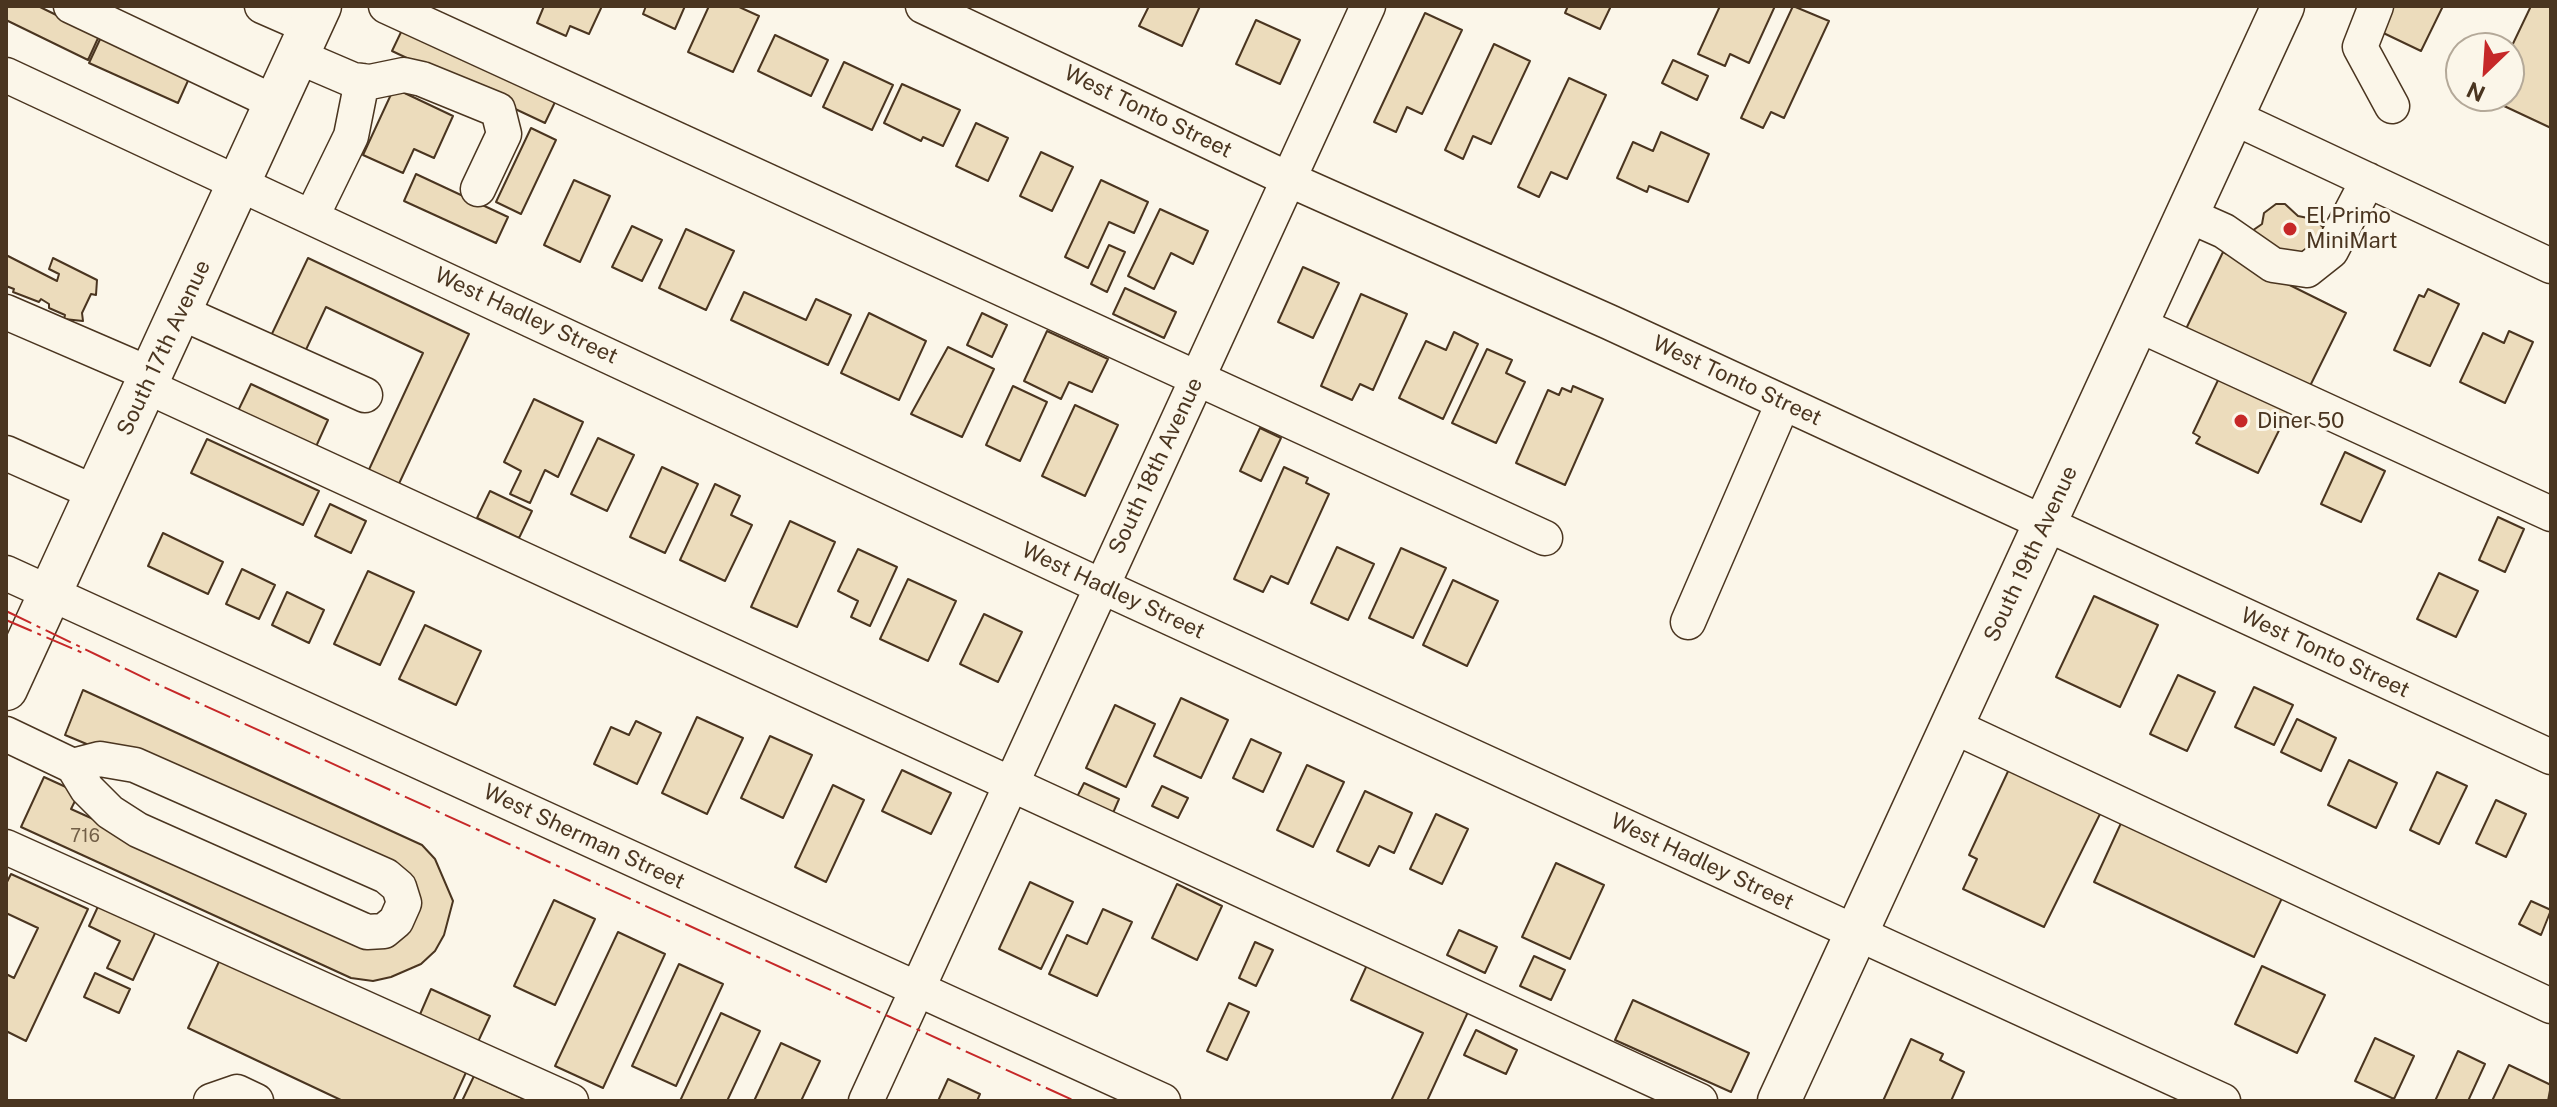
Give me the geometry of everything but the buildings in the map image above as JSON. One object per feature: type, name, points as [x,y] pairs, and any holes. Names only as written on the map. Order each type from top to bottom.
[{"type":"main road","name":"South 19th Avenue","points":[[1779,1101],[2283,6]]},
{"type":"main road","name":"South 17th Avenue","points":[[6,689],[309,30]]},
{"type":"street","points":[[71,6],[120,16],[276,103]]},
{"type":"street","points":[[262,6],[309,30],[362,81]]},
{"type":"street","points":[[386,6],[1545,538]]},
{"type":"street","name":"West Tonto Street","points":[[923,6],[1288,179],[2551,757]]},
{"type":"street","name":"South 18th Avenue","points":[[866,1101],[1368,6]]},
{"type":"street","points":[[2376,6],[2360,47],[2392,106]]},
{"type":"street","name":"West Hadley Street","points":[[6,75],[1101,586],[2223,1101]]},
{"type":"street","points":[[362,81],[404,75],[422,79],[498,110],[504,134],[478,189]]},
{"type":"street","points":[[312,216],[351,136],[362,81]]},
{"type":"street","points":[[2233,117],[2551,266]]},
{"type":"street","points":[[2188,215],[2224,231],[2273,265],[2307,270],[2331,251],[2368,180]]},
{"type":"street","points":[[6,312],[1010,785],[1700,1101]]},
{"type":"street","points":[[180,312],[365,395]]},
{"type":"street","points":[[2137,324],[2551,514]]},
{"type":"street","points":[[1688,622],[1783,403]]},
{"type":"street","points":[[6,453],[96,493]]},
{"type":"street","name":"West Sherman Street","points":[[6,573],[1163,1101]]},
{"type":"street","points":[[1953,726],[2551,1006]]},
{"type":"street","points":[[6,734],[73,766],[87,789],[110,812],[138,830],[367,932],[384,931],[396,921],[404,903],[399,887],[386,876],[135,765],[100,759],[73,766]]},
{"type":"street","points":[[6,847],[571,1101]]},
{"type":"street","points":[[211,1101],[237,1092],[256,1101]]},
{"type":"power","points":[[6,611],[157,684],[1075,1101]]},
{"type":"power","points":[[6,620],[83,653]]},
{"type":"place","name":"El Primo MiniMart","points":[[2290,229]]},
{"type":"place","name":"Diner 50","points":[[2241,421]]}]
